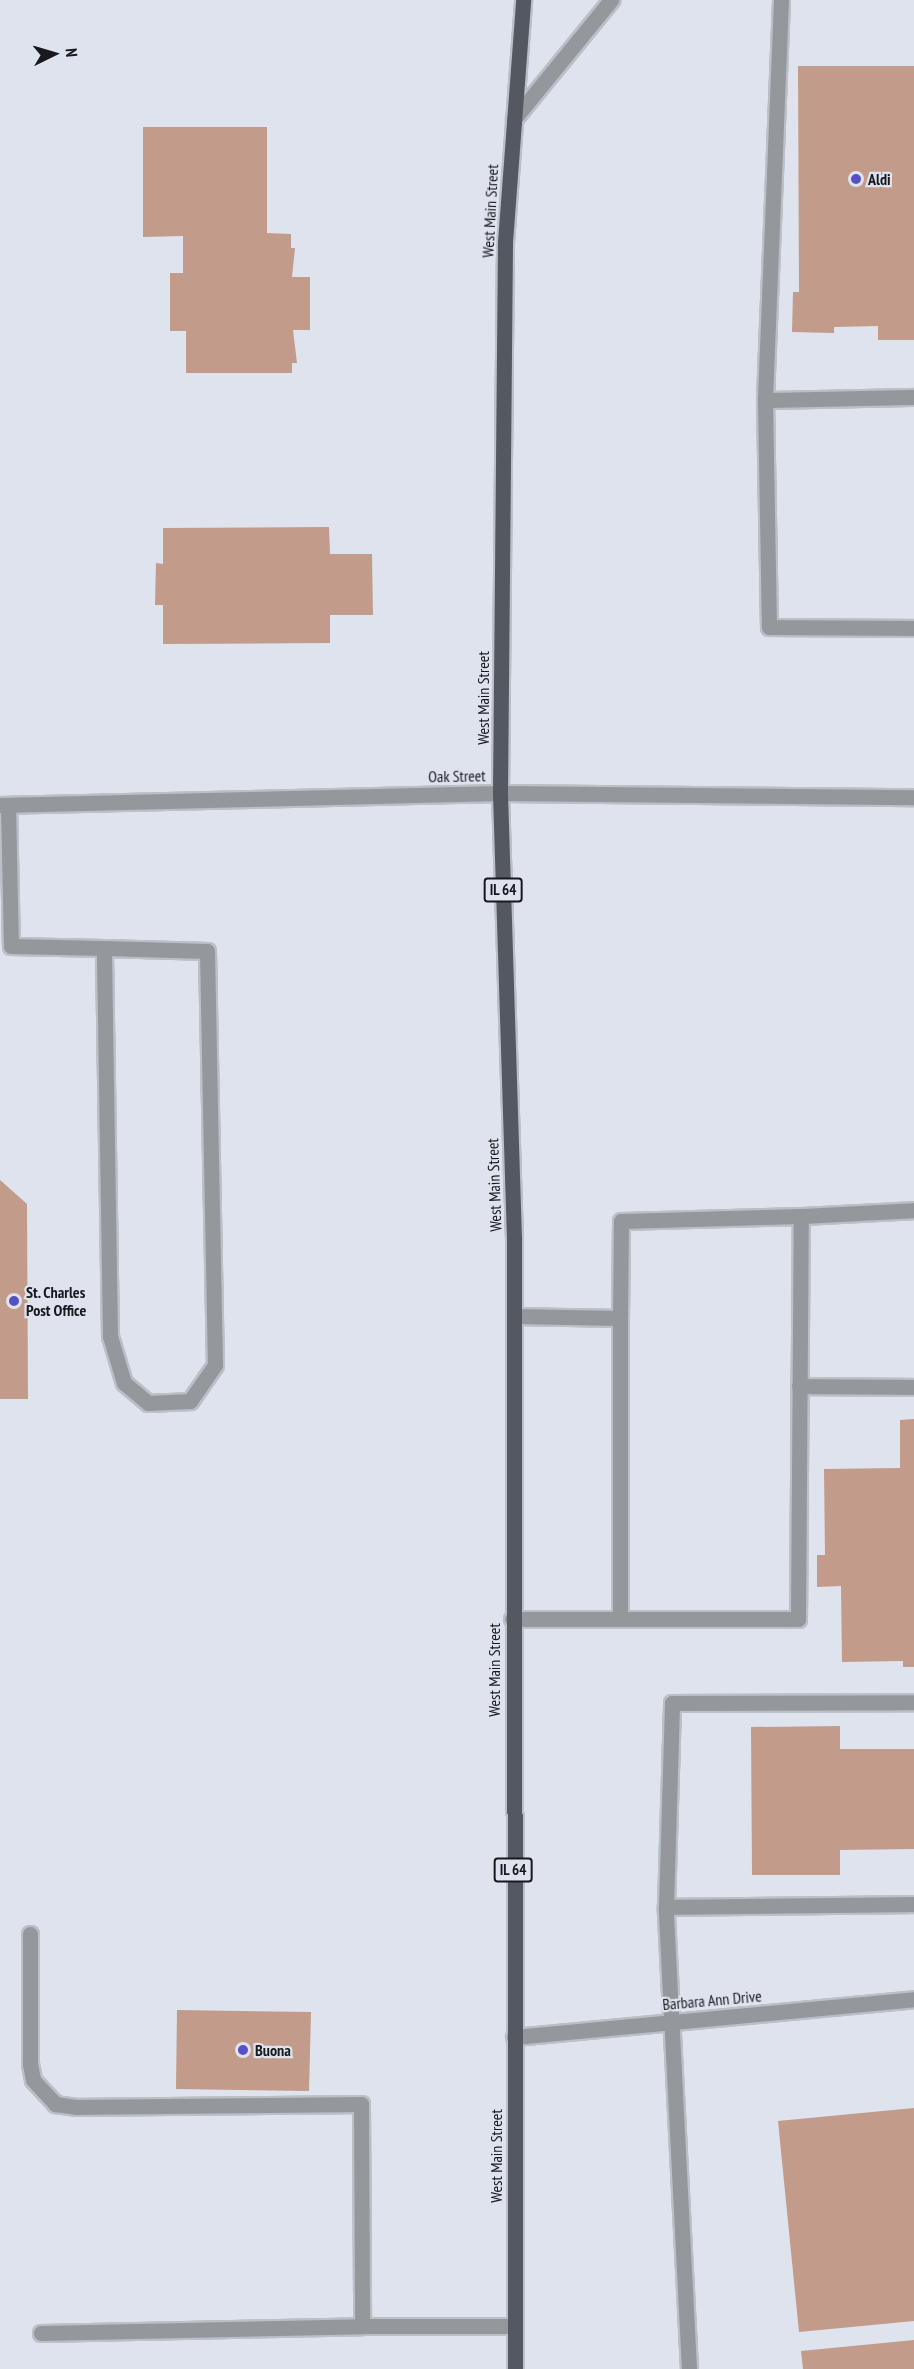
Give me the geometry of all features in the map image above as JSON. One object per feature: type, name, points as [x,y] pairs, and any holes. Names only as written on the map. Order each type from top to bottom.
[{"type":"main road","name":"West Main Street","points":[[515,2369],[512,1619],[514,1316],[500,793],[505,242],[523,0]]},
{"type":"street","points":[[513,119],[611,0]]},
{"type":"street","points":[[781,0],[765,400],[769,627],[914,628]]},
{"type":"street","points":[[765,400],[914,397]]},
{"type":"street","name":"Oak Street","points":[[4,805],[500,793],[914,798]]},
{"type":"street","points":[[4,805],[6,947],[104,948],[207,951],[215,1365],[190,1401],[148,1403],[124,1383],[110,1336],[104,948]]},
{"type":"street","points":[[620,1619],[621,1221],[914,1210]]},
{"type":"street","points":[[512,1619],[798,1619],[801,1216]]},
{"type":"street","points":[[514,1316],[620,1318]]},
{"type":"street","points":[[799,1386],[914,1387]]},
{"type":"street","points":[[689,2369],[666,1907],[672,1703],[914,1702]]},
{"type":"street","points":[[666,1907],[914,1904]]},
{"type":"street","points":[[30,1934],[30,2064],[33,2080],[55,2104],[76,2108],[361,2104],[362,2326]]},
{"type":"street","name":"Barbara Ann Drive","points":[[514,2037],[914,1999]]},
{"type":"street","points":[[41,2333],[362,2326],[514,2326]]},
{"type":"building","name":"Aldi","points":[[798,66],[914,66],[914,340],[878,340],[878,326],[834,327],[834,333],[792,332],[793,292],[799,292]]},
{"type":"building","points":[[143,127],[267,127],[267,233],[291,234],[291,248],[295,248],[292,277],[310,277],[310,330],[293,330],[297,363],[292,363],[292,373],[186,373],[186,331],[170,331],[170,273],[183,273],[183,236],[143,237]]},
{"type":"building","points":[[329,527],[330,554],[372,554],[373,615],[330,615],[330,643],[163,644],[163,605],[155,605],[156,563],[163,564],[163,528]]},
{"type":"building","name":"St. Charles Post Office","points":[[0,1180],[27,1204],[28,1399],[0,1399]]},
{"type":"building","points":[[914,1419],[914,1667],[903,1667],[903,1661],[842,1662],[841,1586],[817,1587],[817,1555],[825,1555],[824,1469],[900,1468],[900,1420]]},
{"type":"building","points":[[840,1726],[840,1749],[914,1749],[914,1849],[840,1850],[840,1875],[752,1875],[751,1727]]},
{"type":"building","name":"Buona","points":[[177,2010],[311,2012],[309,2091],[176,2089]]},
{"type":"building","points":[[914,2108],[914,2321],[799,2332],[778,2121]]},
{"type":"building","points":[[914,2340],[914,2369],[803,2369],[801,2351]]},
{"type":"place","name":"Aldi","points":[[856,179]]},
{"type":"place","name":"St. Charles Post Office","points":[[14,1301]]},
{"type":"place","name":"Buona","points":[[243,2050]]}]
